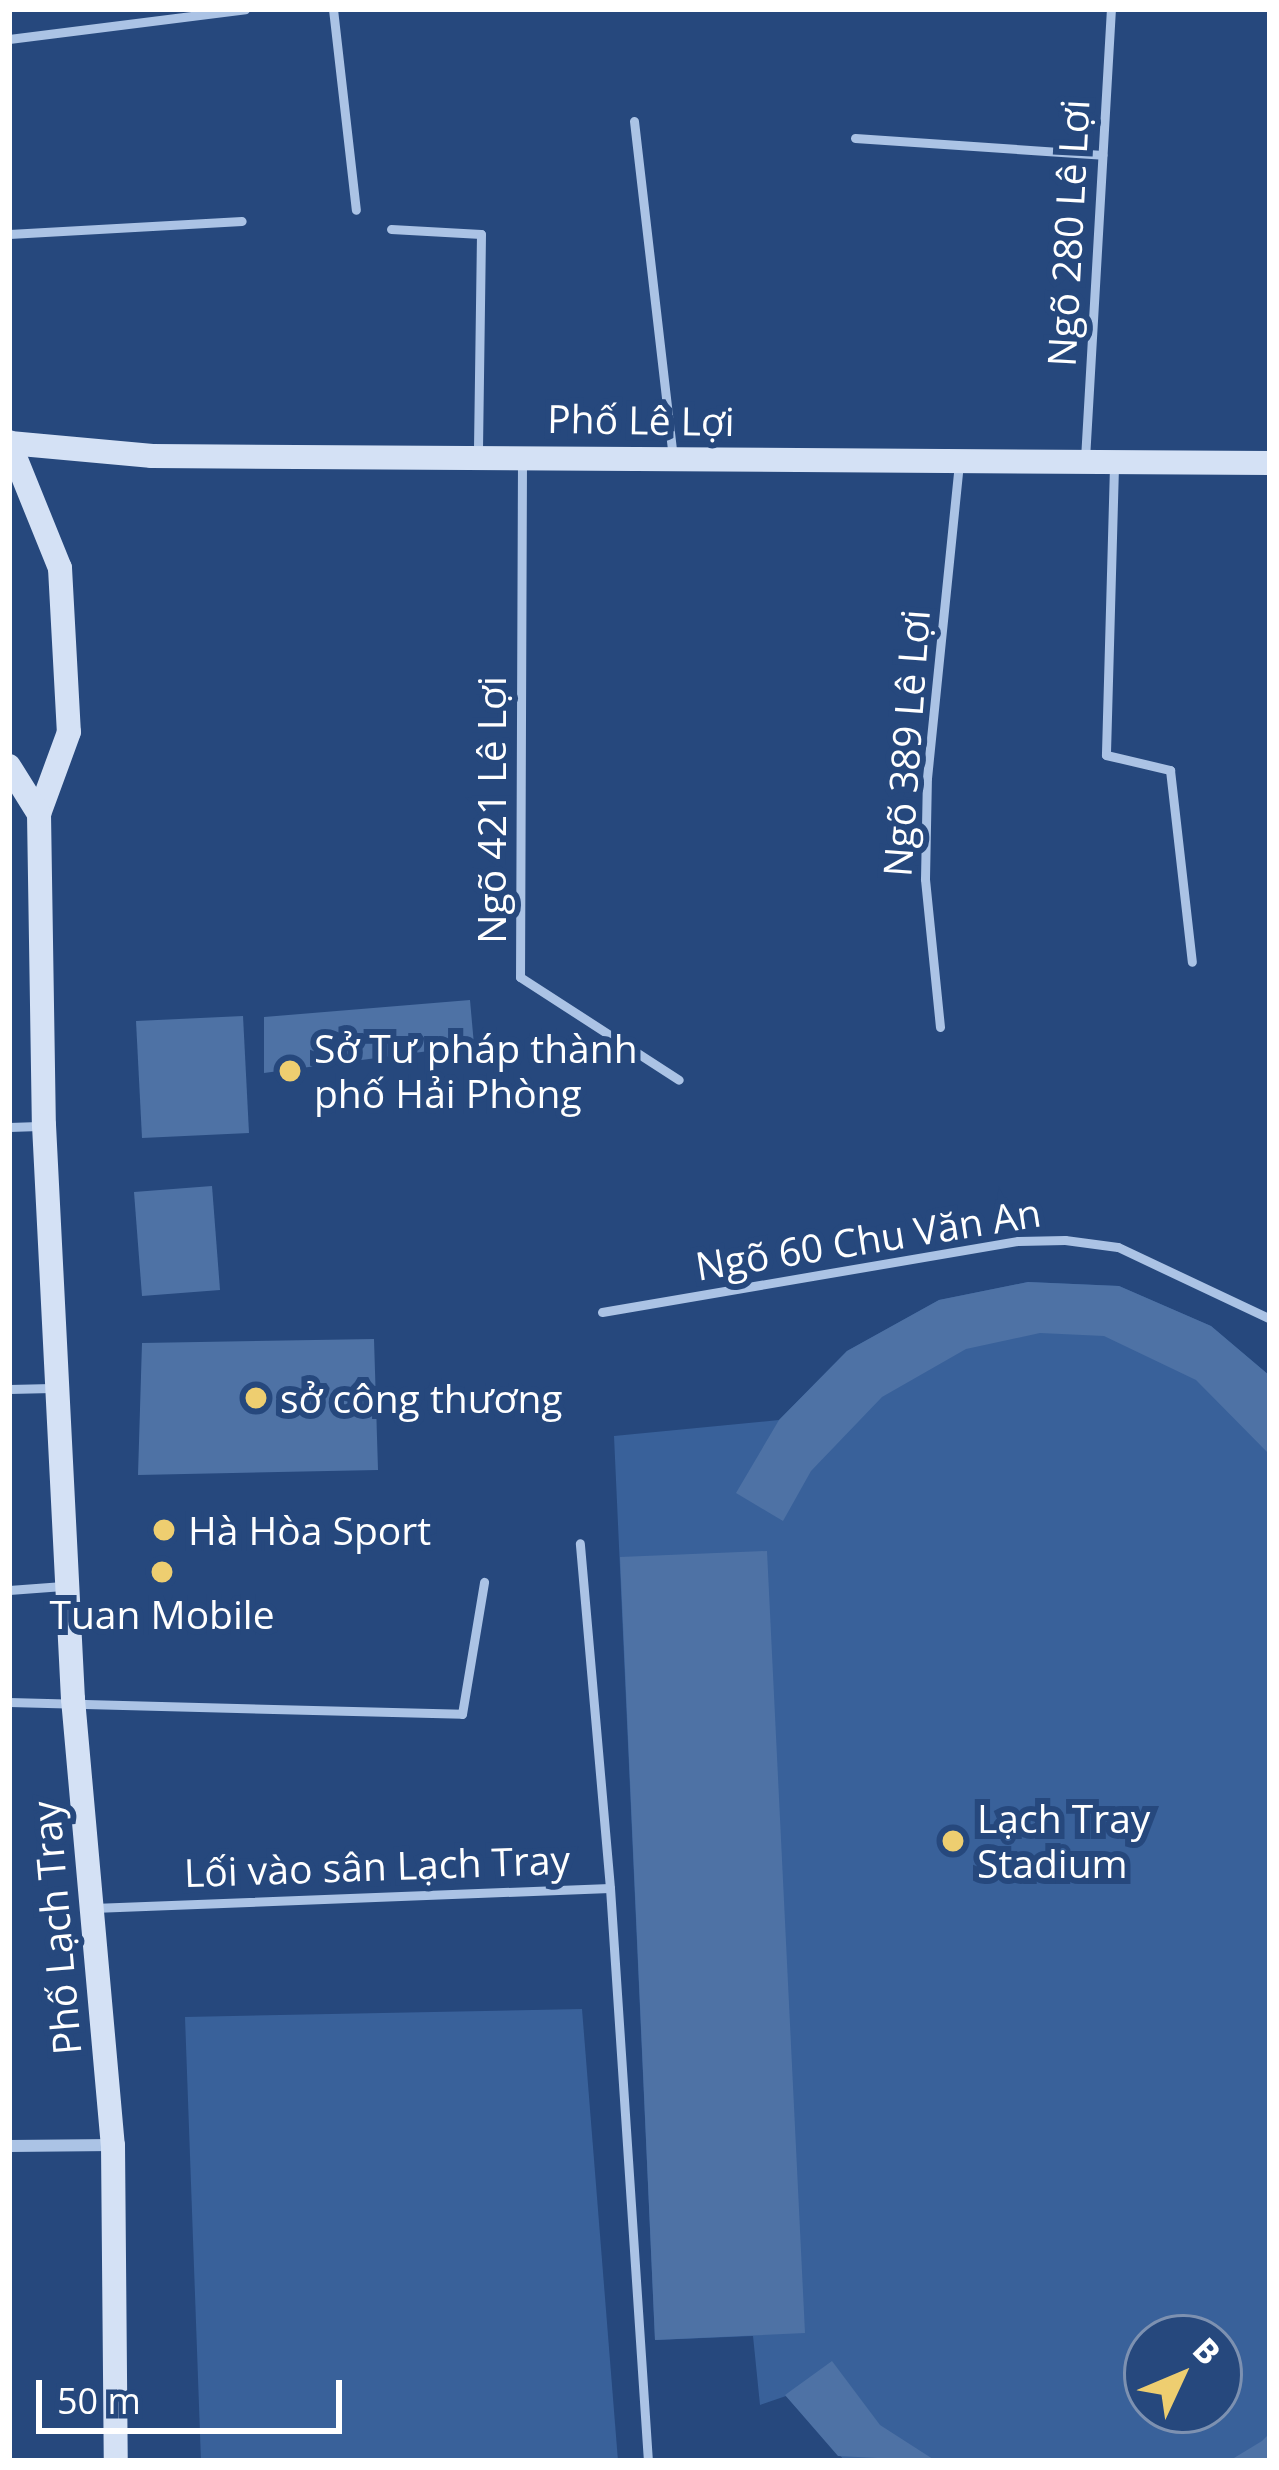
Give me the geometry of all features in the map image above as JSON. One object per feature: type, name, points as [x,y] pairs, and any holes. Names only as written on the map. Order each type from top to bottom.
[{"type":"main road","name":"Phố Lạch Tray","points":[[9,421],[9,445],[60,568],[69,732],[38,814],[44,1125],[73,1699],[112,2145],[116,2461]]},
{"type":"main road","name":"Phố Lê Lợi","points":[[9,445],[152,456],[522,454],[1270,463]]},
{"type":"main road","points":[[9,766],[38,814]]},
{"type":"street","points":[[9,2146],[112,2145]]},
{"type":"lane","points":[[9,39],[245,9]]},
{"type":"lane","points":[[333,9],[356,210]]},
{"type":"lane","name":"Ngõ 280 Lê Lợi","points":[[1085,460],[1112,9]]},
{"type":"lane","points":[[634,121],[673,457]]},
{"type":"lane","points":[[856,138],[1102,155]]},
{"type":"lane","points":[[9,234],[242,220]]},
{"type":"lane","points":[[391,229],[481,234],[478,454]]},
{"type":"lane","name":"Ngõ 421 Lê Lợi","points":[[522,454],[520,977],[679,1080]]},
{"type":"lane","points":[[1114,460],[1106,755],[1170,770],[1192,962]]},
{"type":"lane","name":"Ngõ 389 Lê Lợi","points":[[940,1027],[925,879],[926,778],[959,462]]},
{"type":"lane","points":[[9,1127],[44,1125]]},
{"type":"lane","name":"Ngõ 60 Chu Văn An","points":[[602,1312],[1018,1240],[1065,1240],[1118,1247],[1270,1319]]},
{"type":"lane","points":[[9,1390],[58,1388]]},
{"type":"lane","name":"Lối vào sân Lạch Tray","points":[[88,1908],[610,1888],[580,1544]]},
{"type":"lane","points":[[9,1702],[73,1699],[462,1714],[484,1582]]},
{"type":"lane","points":[[9,1590],[67,1586]]},
{"type":"lane","points":[[610,1888],[648,2461]]},
{"type":"shaded area","name":"Lạch Tray Stadium","points":[[1028,1282],[1119,1286],[1211,1326],[1270,1376],[1270,2461],[845,2461],[786,2396],[760,2405],[753,2336],[655,2340],[614,1436],[779,1420],[847,1351],[939,1300]]},
{"type":"shaded area","points":[[582,2009],[618,2461],[201,2461],[185,2017]]},
{"type":"building","points":[[470,1000],[474,1045],[264,1073],[264,1017]]},
{"type":"building","points":[[243,1016],[249,1133],[142,1138],[136,1021]]},
{"type":"building","points":[[212,1186],[220,1290],[142,1296],[134,1192]]},
{"type":"building","points":[[1028,1282],[1119,1286],[1211,1326],[1270,1376],[1270,1455],[1196,1380],[1104,1336],[1040,1333],[966,1349],[882,1397],[811,1471],[783,1521],[736,1493],[779,1420],[847,1351],[939,1300]]},
{"type":"building","name":"sở công thương","points":[[374,1339],[378,1470],[138,1475],[142,1343]]},
{"type":"building","points":[[767,1551],[805,2333],[655,2340],[620,1557]]},
{"type":"building","points":[[832,2361],[880,2425],[936,2461],[838,2456],[785,2395]]},
{"type":"building","points":[[1270,2433],[1270,2461],[1229,2461],[1262,2441]]},
{"type":"place","name":"Sở Tư pháp thành phố Hải Phòng","points":[[290,1071]]},
{"type":"place","name":"sở công thương","points":[[256,1398]]},
{"type":"place","name":"Hà Hòa Sport","points":[[164,1530]]},
{"type":"place","name":"Tuan Mobile","points":[[162,1572]]},
{"type":"place","name":"Lạch Tray Stadium","points":[[953,1841]]}]
